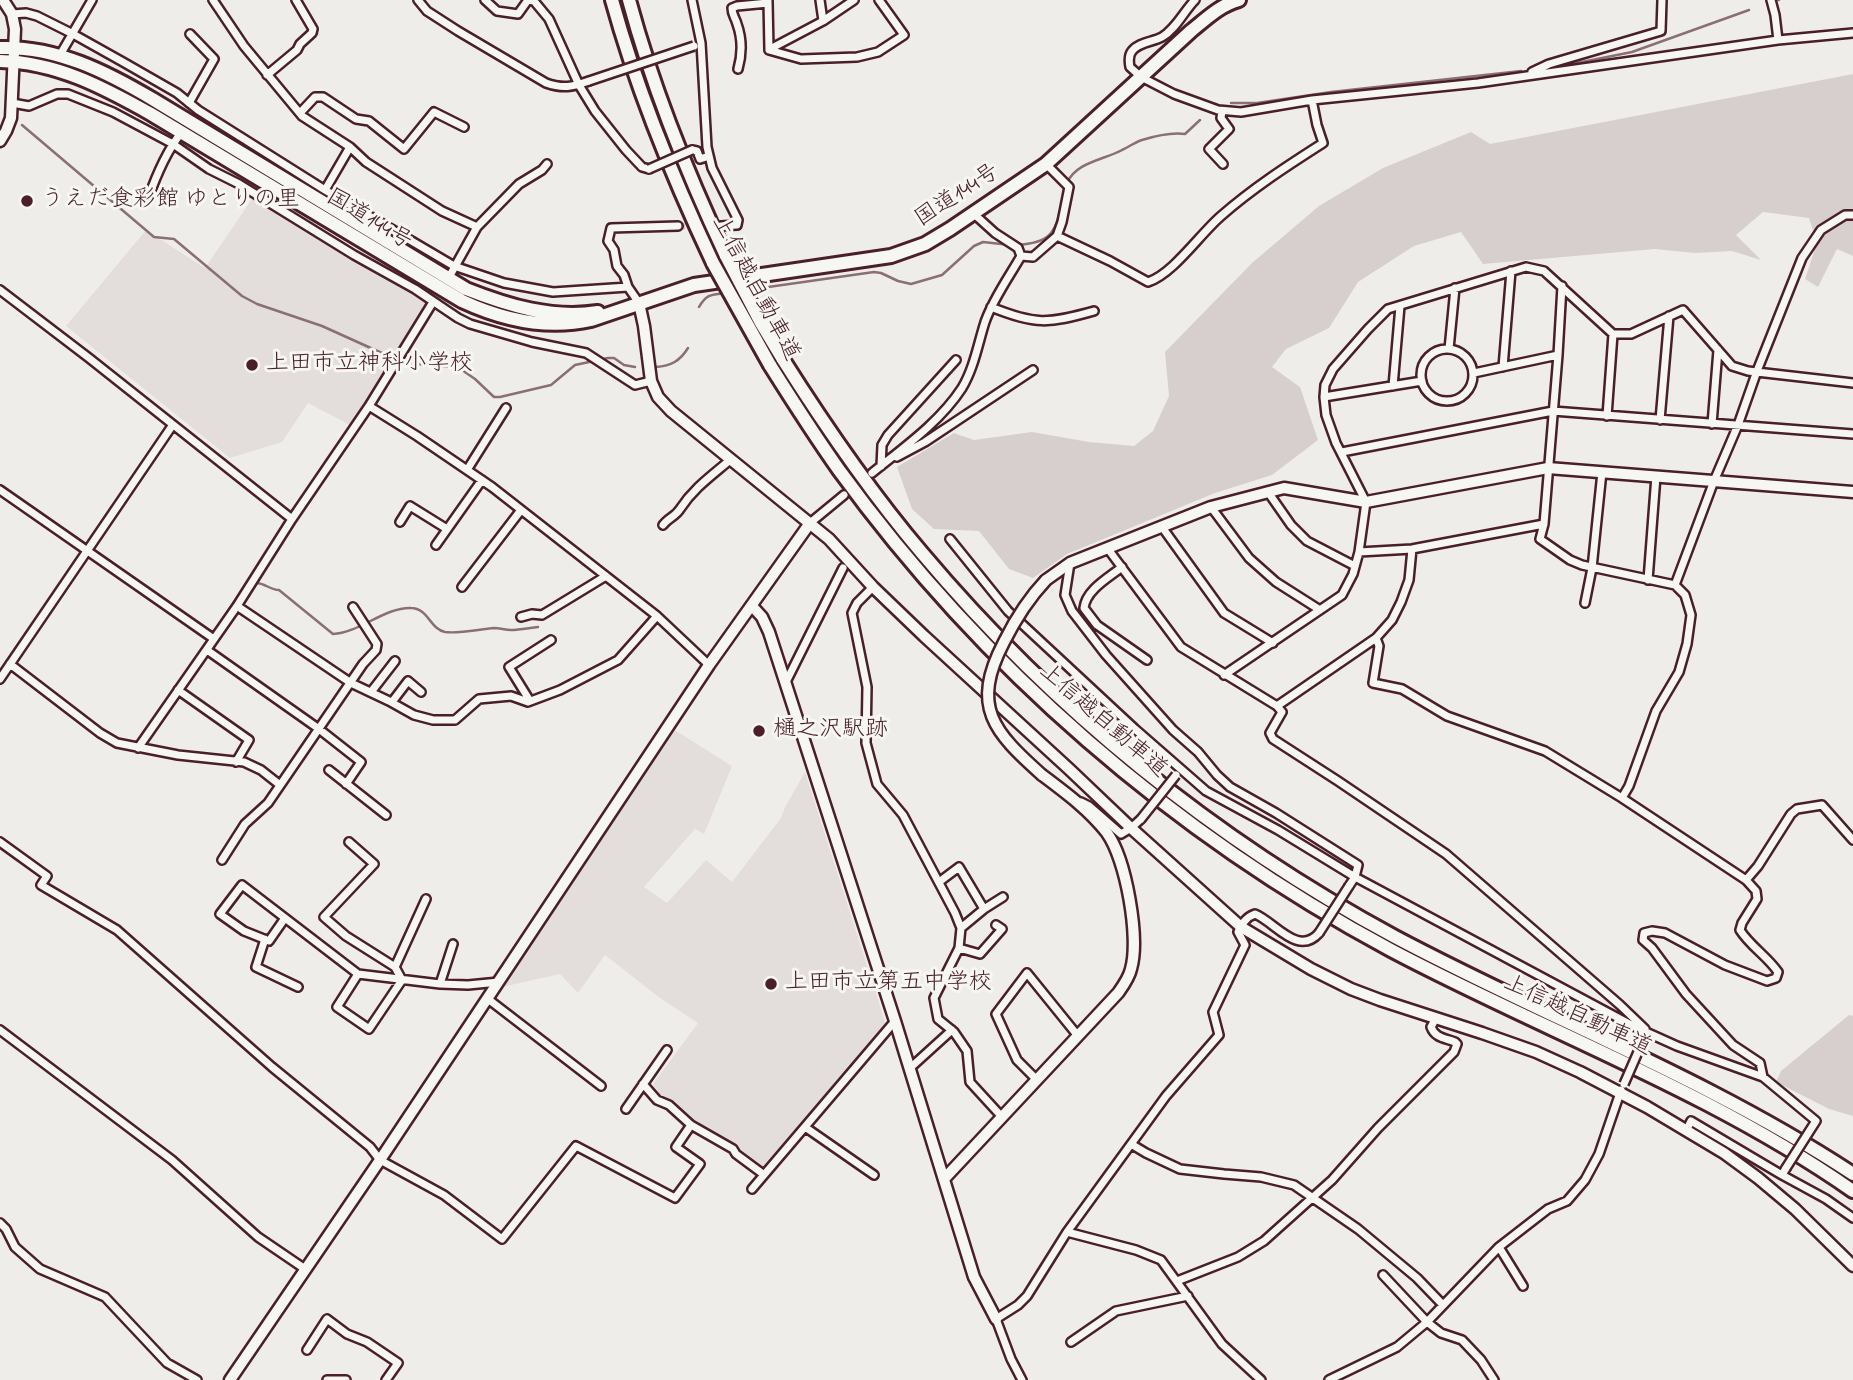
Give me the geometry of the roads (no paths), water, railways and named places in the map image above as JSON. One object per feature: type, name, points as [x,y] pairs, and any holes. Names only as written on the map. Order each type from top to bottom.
[{"type":"highway","name":"上信越自動車道","points":[[611,0],[662,148],[685,204],[713,263],[770,365],[839,470],[912,562],[991,650],[1043,701],[1156,797],[1248,864],[1343,923],[1444,977],[1696,1098],[1794,1153],[1853,1191]]},
{"type":"highway","name":"上信越自動車道","points":[[631,0],[654,85],[698,196],[726,256],[782,358],[849,459],[914,543],[998,637],[1082,718],[1165,787],[1256,853],[1350,912],[1458,969],[1710,1091],[1799,1140],[1853,1174]]},
{"type":"highway","name":"国道144号","points":[[7,61],[61,71],[117,95],[441,289],[479,309],[517,320],[556,325],[591,320],[674,291],[713,281],[900,253],[925,244],[974,214],[1045,164],[1215,12],[1230,2],[1239,0]]},
{"type":"highway","name":"国道144号","points":[[0,48],[14,47],[60,55],[107,74],[466,289],[528,310],[556,314],[594,313],[639,303]]},
{"type":"street","points":[[0,141],[11,118],[7,61],[14,47],[15,29],[12,14],[3,0]]},
{"type":"street","points":[[60,55],[92,0]]},
{"type":"street","points":[[213,0],[244,46],[300,113],[366,162],[442,211],[477,227]]},
{"type":"street","points":[[267,75],[297,50],[312,33],[313,29],[296,0]]},
{"type":"street","points":[[418,0],[427,11],[458,31],[546,83],[560,88],[579,85],[697,45]]},
{"type":"street","points":[[485,0],[497,11],[518,14],[529,0],[534,1],[548,19],[579,85],[595,111],[642,167],[649,169],[692,150],[697,151],[700,159],[709,156]]},
{"type":"street","points":[[692,0],[707,147],[712,168],[738,220],[737,225],[721,226]]},
{"type":"street","points":[[820,0],[824,21]]},
{"type":"street","points":[[769,50],[824,21],[854,0]]},
{"type":"street","points":[[769,50],[801,59],[857,57],[877,52],[904,35],[879,0]]},
{"type":"street","points":[[1195,0],[1169,32],[1139,45],[1132,51],[1130,67],[1141,77],[1174,94],[1222,111],[1241,112],[1312,100],[1523,76],[1778,40],[1853,33]]},
{"type":"street","points":[[1523,76],[1549,64],[1661,31],[1662,0]]},
{"type":"street","points":[[1771,0],[1778,40]]},
{"type":"street","points":[[738,69],[741,59],[740,34],[731,13],[732,8],[737,5],[768,2],[769,50]]},
{"type":"street","points":[[12,14],[26,13],[37,16],[177,93],[326,190],[454,266],[504,283],[553,292],[628,287]]},
{"type":"street","points":[[189,103],[214,59],[190,34]]},
{"type":"street","points":[[12,103],[29,106],[57,94],[68,94],[113,112],[173,144],[209,169],[239,184],[470,324],[532,342],[586,353],[635,386],[651,381]]},
{"type":"street","points":[[300,113],[315,97],[323,97],[356,119],[369,121],[404,149],[434,112],[464,127]]},
{"type":"street","points":[[1057,236],[1148,282],[1156,279],[1217,219],[1254,188],[1323,142],[1312,100]]},
{"type":"street","points":[[1222,111],[1221,118],[1229,129],[1209,149],[1223,164]]},
{"type":"street","points":[[148,199],[155,178],[181,132]]},
{"type":"street","points":[[326,190],[350,148]]},
{"type":"street","points":[[448,279],[477,227],[519,184],[547,164]]},
{"type":"street","points":[[1021,256],[1033,257],[1057,236],[1062,222],[1067,185],[1045,164]]},
{"type":"street","points":[[974,214],[995,233],[1015,245],[1021,256]]},
{"type":"street","points":[[1675,585],[1802,258],[1821,230],[1845,215],[1853,215]]},
{"type":"street","points":[[678,226],[611,228],[608,241],[614,250],[617,266],[639,303],[645,326],[651,381],[659,397],[671,411],[829,540],[923,636],[1241,927],[1292,959],[1351,989],[1536,1052],[1622,1088],[1758,1178],[1795,1209],[1853,1266]]},
{"type":"street","points":[[872,473],[946,410],[963,386],[975,359],[991,307],[1021,256]]},
{"type":"street","points":[[1224,675],[1342,595],[1353,574],[1366,502],[1336,443],[1326,415],[1325,385],[1333,369],[1352,346],[1388,309],[1527,268],[1544,271],[1613,334],[1631,334],[1683,310],[1732,366],[1748,371],[1853,383]]},
{"type":"street","points":[[1503,367],[1511,271]]},
{"type":"street","points":[[1562,286],[1544,524],[1540,539],[1570,560],[1592,568],[1675,585],[1685,595],[1692,615],[1679,672],[1656,710],[1629,786],[1622,797]]},
{"type":"street","points":[[1449,349],[1455,288]]},
{"type":"street","points":[[0,290],[292,519]]},
{"type":"street","points":[[138,748],[237,606],[369,406],[433,302]]},
{"type":"street","points":[[1393,386],[1400,306]]},
{"type":"street","points":[[991,307],[1026,320],[1040,321],[1054,321],[1094,311]]},
{"type":"street","points":[[1660,419],[1669,316]]},
{"type":"street","points":[[1607,415],[1613,334]]},
{"type":"street","points":[[1449,349],[1454,349],[1469,360],[1474,373],[1472,383],[1466,391],[1460,398],[1451,401],[1433,396],[1422,381],[1422,371],[1430,356],[1437,351],[1449,349]]},
{"type":"street","points":[[1712,424],[1718,350]]},
{"type":"street","points":[[1474,373],[1558,355]]},
{"type":"street","points":[[881,466],[883,446],[888,435],[956,360]]},
{"type":"street","points":[[881,466],[925,442],[1033,370]]},
{"type":"street","points":[[1324,397],[1422,381]]},
{"type":"street","points":[[369,406],[482,480],[522,510],[657,616],[709,665]]},
{"type":"street","points":[[467,470],[506,408]]},
{"type":"street","points":[[1342,452],[1553,411],[1853,433]]},
{"type":"street","points":[[0,679],[172,426]]},
{"type":"street","points":[[663,524],[680,511],[683,502],[696,488],[730,460]]},
{"type":"street","points":[[944,1179],[1118,993],[1131,970],[1134,944],[1127,880],[1117,851],[1108,835],[1075,800],[1042,775],[1000,733],[988,702],[989,678],[995,660],[1023,608],[1046,580],[1070,563],[1211,507],[1284,488],[1366,502],[1548,468],[1853,492]]},
{"type":"street","points":[[1585,603],[1592,568],[1602,472]]},
{"type":"street","points":[[1648,580],[1656,477]]},
{"type":"street","points":[[436,545],[482,480]]},
{"type":"street","points":[[0,490],[214,639]]},
{"type":"street","points":[[1268,492],[1307,541],[1355,566]]},
{"type":"street","points":[[230,1380],[488,999],[709,665],[810,523],[844,495]]},
{"type":"street","points":[[400,522],[410,506],[447,529]]},
{"type":"street","points":[[1211,507],[1249,558],[1276,582],[1320,610]]},
{"type":"street","points":[[462,587],[522,510]]},
{"type":"street","points":[[1359,552],[1412,549],[1544,524]]},
{"type":"street","points":[[1163,527],[1224,613],[1273,643]]},
{"type":"street","points":[[950,539],[1008,611],[1178,772],[1206,791],[1278,830],[1355,877],[1646,1034],[1763,1077],[1816,1121],[1784,1172]]},
{"type":"street","points":[[1108,549],[1181,647],[1277,706],[1282,712],[1270,733],[1273,739],[1446,854],[1620,1005],[1646,1034]]},
{"type":"street","points":[[1277,706],[1376,638],[1392,620],[1409,580],[1412,549]]},
{"type":"street","points":[[996,1320],[1027,1296],[1067,1232],[1166,1096],[1219,1035],[1213,1012],[1245,945],[1238,932],[1249,916],[1255,914],[1297,941],[1313,940],[1355,877],[1358,865],[1230,787],[1198,752],[1173,730],[1106,655],[1072,611],[1065,595],[1070,563]]},
{"type":"street","points":[[1122,567],[1097,587],[1085,600],[1084,608],[1097,625],[1147,660]]},
{"type":"street","points":[[786,682],[843,568]]},
{"type":"street","points":[[521,617],[542,615],[606,576]]},
{"type":"street","points":[[873,587],[852,613],[867,687],[866,743],[877,784],[903,815],[961,928],[959,948],[934,998],[938,1019],[961,1040],[967,1051],[970,1082],[1002,1117]]},
{"type":"street","points":[[237,606],[351,683],[414,715],[433,720],[455,720],[479,699],[511,696],[530,701],[560,690],[618,660],[657,616]]},
{"type":"street","points":[[752,606],[762,617],[769,632],[786,682],[974,1276],[1022,1380]]},
{"type":"street","points":[[222,860],[245,824],[268,803],[363,664],[376,650],[377,644],[353,607]]},
{"type":"street","points":[[1376,638],[1379,646],[1373,683],[1402,689],[1447,716],[1545,751],[1622,797],[1746,880],[1756,891],[1757,899],[1740,930],[1771,961],[1778,972],[1776,978],[1766,981],[1725,965],[1665,933],[1644,933],[1643,940],[1686,994],[1733,1045],[1759,1063],[1763,1077]]},
{"type":"street","points":[[530,701],[509,667],[551,640]]},
{"type":"street","points":[[207,650],[320,729],[361,762],[346,784]]},
{"type":"street","points":[[371,692],[395,661]]},
{"type":"street","points":[[10,664],[117,743],[254,766],[280,785]]},
{"type":"street","points":[[392,702],[408,681],[421,692]]},
{"type":"street","points":[[178,691],[249,740],[236,762]]},
{"type":"street","points":[[329,771],[386,815]]},
{"type":"street","points":[[1075,800],[1089,806],[1121,834],[1141,819],[1178,772]]},
{"type":"street","points":[[1746,880],[1797,809],[1822,804],[1853,840]]},
{"type":"street","points":[[0,842],[47,876],[41,885],[117,930],[272,1067],[338,1119],[370,1147],[380,1160],[444,1195],[502,1239],[576,1146],[675,1198],[700,1164],[676,1147],[691,1125]]},
{"type":"street","points":[[349,842],[374,864],[324,917],[346,936],[395,967],[402,980]]},
{"type":"street","points":[[939,882],[959,867],[984,909]]},
{"type":"street","points":[[285,918],[269,941],[244,931],[220,914],[242,885],[358,974],[440,984],[499,982]]},
{"type":"street","points":[[961,928],[1003,897]]},
{"type":"street","points":[[395,967],[426,899]]},
{"type":"street","points":[[959,948],[980,954],[1002,929],[996,925]]},
{"type":"street","points":[[264,939],[256,967],[298,987]]},
{"type":"street","points":[[440,984],[453,944]]},
{"type":"street","points":[[1037,1080],[1017,1060],[996,1014],[1027,973],[1078,1035]]},
{"type":"street","points":[[358,974],[337,1007],[369,1029],[402,980]]},
{"type":"street","points":[[488,999],[601,1086]]},
{"type":"street","points":[[1177,1281],[1238,1257],[1264,1241],[1332,1180],[1377,1128],[1454,1052],[1457,1044],[1455,1042],[1433,1033],[1431,1027],[1436,1018]]},
{"type":"street","points":[[752,1188],[895,1021]]},
{"type":"street","points":[[0,1030],[172,1160],[258,1237],[305,1269]]},
{"type":"street","points":[[909,1069],[952,1030]]},
{"type":"street","points":[[1329,1380],[1397,1347],[1427,1322],[1499,1247],[1548,1209],[1567,1201],[1585,1180],[1599,1154],[1622,1088],[1646,1034]]},
{"type":"street","points":[[626,1109],[667,1051]]},
{"type":"street","points":[[643,1084],[657,1100],[668,1105],[691,1125],[733,1149],[763,1174]]},
{"type":"street","points":[[1687,1129],[1690,1121],[1784,1172],[1853,1218]]},
{"type":"street","points":[[804,1127],[874,1175]]},
{"type":"street","points":[[1131,1144],[1180,1169],[1261,1177],[1294,1185],[1358,1229],[1417,1278],[1443,1305]]},
{"type":"street","points":[[0,1223],[15,1247],[40,1269],[105,1297],[167,1363],[197,1380]]},
{"type":"street","points":[[1067,1232],[1161,1260],[1222,1344],[1261,1380]]},
{"type":"street","points":[[1499,1247],[1523,1286]]},
{"type":"street","points":[[1383,1275],[1427,1322],[1441,1333],[1462,1340],[1481,1360],[1493,1380]]},
{"type":"street","points":[[1071,1342],[1116,1311],[1188,1296]]},
{"type":"street","points":[[307,1350],[327,1319],[346,1334],[367,1342],[398,1363],[386,1380]]},
{"type":"street","points":[[327,1380],[346,1380]]},
{"type":"waterway","points":[[1557,67],[1632,52],[1749,10]]},
{"type":"waterway","points":[[1231,103],[1257,103],[1521,71]]},
{"type":"waterway","points":[[1067,183],[1077,170],[1091,162],[1142,140],[1169,134],[1185,134],[1200,120]]},
{"type":"waterway","points":[[22,125],[154,237],[174,239],[242,296],[257,304],[322,326],[404,363],[462,370],[494,397],[551,385],[575,365],[614,358],[624,365],[635,367]]},
{"type":"waterway","points":[[1017,245],[1037,242],[1049,235],[1057,222],[1062,203]]},
{"type":"waterway","points":[[747,290],[874,272],[911,284],[942,275],[974,246],[983,242],[1010,245]]},
{"type":"waterway","points":[[699,307],[707,297],[726,293]]},
{"type":"waterway","points":[[656,367],[675,362],[688,348]]},
{"type":"waterway","points":[[0,485],[213,633],[247,583]]},
{"type":"waterway","points":[[256,583],[279,590],[333,634],[343,633],[392,612],[411,608],[421,611],[436,627],[445,632],[538,627]]},
{"type":"tunnel","points":[[678,226],[713,226]]},
{"type":"tunnel","points":[[844,495],[872,473]]},
{"type":"place","name":"うえだ食彩館 ゆとりの里","points":[[27,201]]},
{"type":"place","name":"上田市立神科小学校","points":[[252,365]]},
{"type":"place","name":"樋之沢駅跡","points":[[759,731]]},
{"type":"place","name":"上田市立第五中学校","points":[[771,984]]}]
